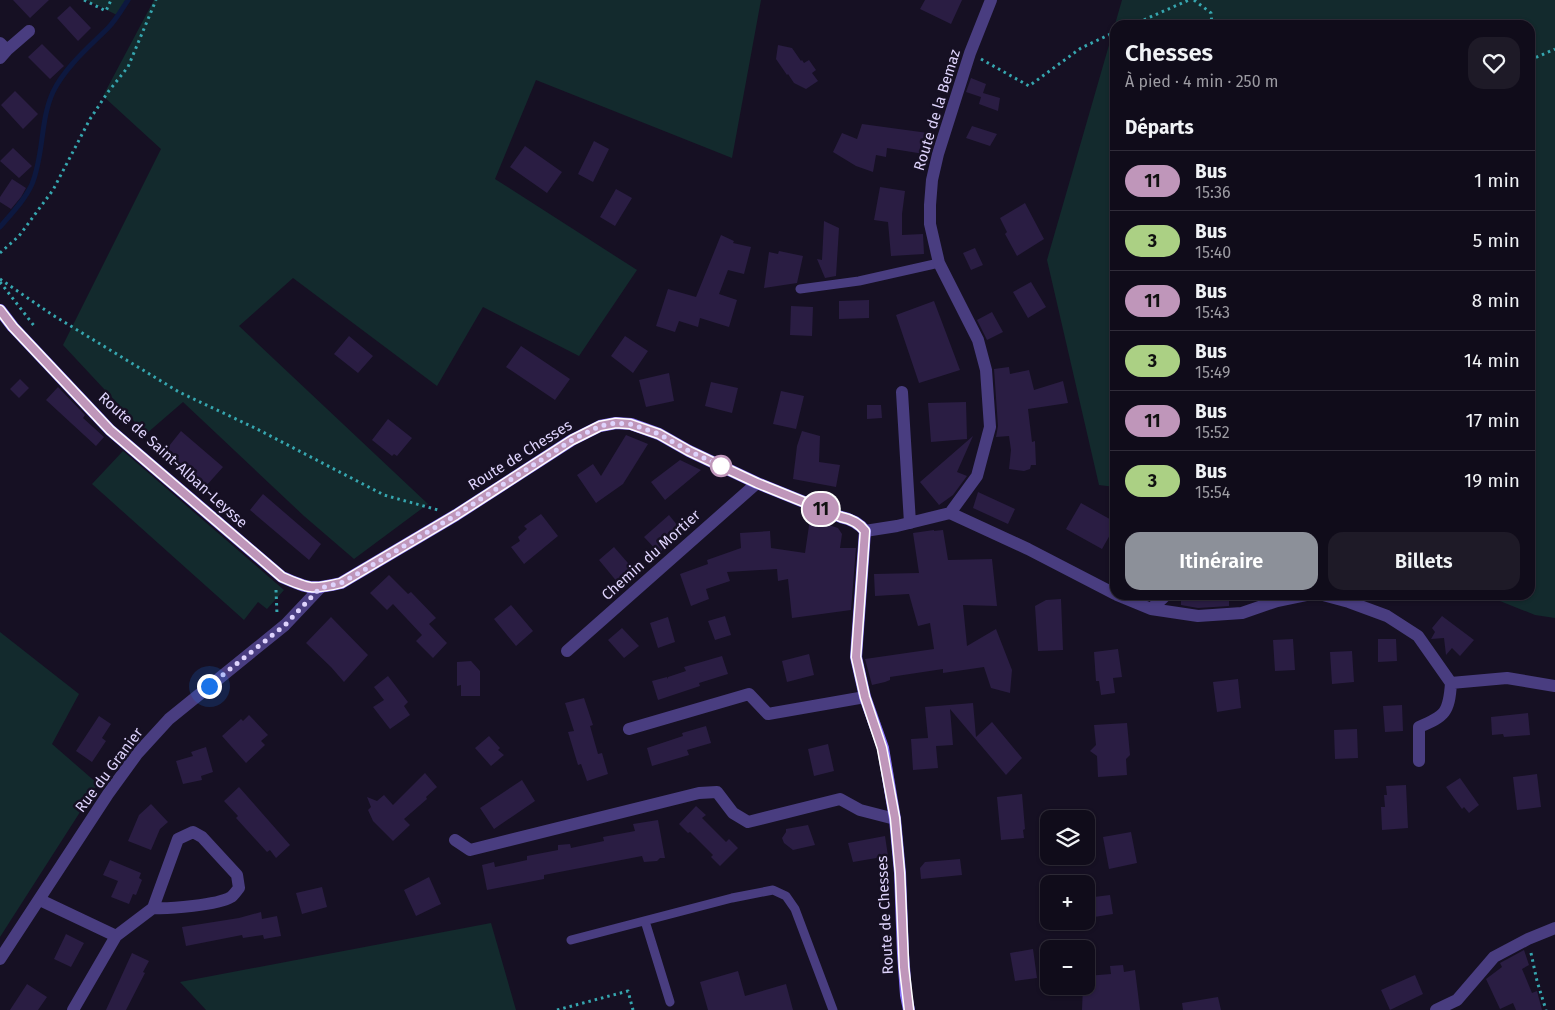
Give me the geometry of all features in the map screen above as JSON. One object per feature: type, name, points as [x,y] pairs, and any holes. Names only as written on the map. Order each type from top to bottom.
[{"type":"main road","name":"Route de Saint-Alban-Leysse","points":[[0,312],[110,430],[282,577],[304,587],[320,588]]},
{"type":"main road","name":"Route de Chesses","points":[[320,588],[341,583],[456,515],[572,440],[600,426],[616,423],[630,424],[659,434],[689,451],[757,483],[841,517],[848,518],[860,526],[865,531],[856,657],[865,697],[882,748],[895,818],[900,873],[906,995],[909,1010]]},
{"type":"street","name":"Route de la Bemaz","points":[[950,513],[977,476],[990,427],[986,370],[978,340],[939,263],[930,224],[932,180],[938,154],[970,53],[991,0]]},
{"type":"street","points":[[2,50],[29,31]]},
{"type":"street","points":[[902,392],[910,523]]},
{"type":"street","name":"Chemin du Mortier","points":[[567,651],[757,483]]},
{"type":"street","points":[[865,531],[950,513],[1028,549],[1110,592]]},
{"type":"street","name":"Rue du Granier","points":[[0,959],[108,794],[137,754],[169,719],[285,625],[320,588]]},
{"type":"street","points":[[1128,600],[1150,609],[1198,616],[1242,613],[1282,600]]},
{"type":"street","points":[[1150,609],[1160,600]]},
{"type":"street","points":[[1342,600],[1386,616],[1418,636],[1451,683],[1450,702],[1440,718],[1419,727],[1419,761]]},
{"type":"street","points":[[1451,683],[1507,678],[1555,686]]},
{"type":"street","points":[[629,729],[749,694],[768,714],[865,697]]},
{"type":"street","points":[[455,840],[470,850],[699,793],[717,792],[733,813],[748,822],[840,799],[860,810],[895,818]]},
{"type":"street","points":[[74,1010],[116,936],[153,908],[178,839],[193,832],[202,837],[237,875],[239,888],[231,897],[215,902],[168,909],[153,908]]},
{"type":"street","points":[[40,900],[116,936]]},
{"type":"street","points":[[1436,1010],[1457,1000],[1494,957],[1528,939],[1555,928]]},
{"type":"lane","points":[[800,289],[859,281],[939,263]]},
{"type":"lane","points":[[571,940],[732,898],[773,890],[786,896],[795,909],[833,1010]]},
{"type":"lane","points":[[645,920],[670,1002]]},
{"type":"path","points":[[84,0],[106,11],[111,0]]},
{"type":"path","points":[[0,253],[19,236],[53,190],[90,119],[128,67],[156,0]]},
{"type":"path","points":[[1143,20],[1189,0]]},
{"type":"path","points":[[1194,0],[1211,13],[1212,20]]},
{"type":"path","points":[[970,53],[1029,86],[1081,48],[1110,34]]},
{"type":"path","points":[[1535,58],[1555,49]]},
{"type":"path","points":[[0,279],[51,314],[179,392],[256,428],[384,495],[456,515]]},
{"type":"path","points":[[1528,939],[1537,981],[1546,1010]]},
{"type":"path","points":[[558,1010],[628,991],[633,1010]]},
{"type":"green space","points":[[86,0],[128,0],[117,15]]},
{"type":"green space","points":[[154,0],[761,0],[732,158],[536,80],[495,179],[637,270],[579,356],[483,307],[437,386],[293,278],[239,326],[428,504],[354,559],[304,516],[183,402],[146,434],[63,345],[161,149],[103,96]]},
{"type":"green space","points":[[1122,0],[1555,0],[1555,618],[1535,615],[1498,600],[1535,600],[1535,20],[1116,20]]},
{"type":"green space","points":[[1110,42],[1110,486],[1099,485],[1047,260]]},
{"type":"green space","points":[[123,451],[284,590],[267,609],[258,602],[244,620],[92,484]]},
{"type":"green space","points":[[0,632],[79,694],[52,744],[98,784],[0,937]]},
{"type":"green space","points":[[491,923],[516,1010],[206,1010],[180,982]]},
{"type":"building","points":[[13,0],[49,0],[30,18]]},
{"type":"building","points":[[925,0],[962,0],[951,24],[920,9]]},
{"type":"building","points":[[70,6],[91,28],[78,41],[57,18]]},
{"type":"building","points":[[42,44],[64,66],[50,79],[28,57]]},
{"type":"building","points":[[778,45],[792,48],[804,63],[809,60],[816,70],[812,73],[818,81],[806,89],[794,83],[776,59]]},
{"type":"building","points":[[971,78],[986,84],[983,93],[1000,98],[998,111],[979,104],[981,97],[966,92]]},
{"type":"building","points":[[15,91],[38,114],[23,129],[1,105]]},
{"type":"building","points":[[862,124],[928,133],[924,154],[887,148],[886,157],[876,155],[873,172],[856,166],[833,152],[842,133],[857,139]]},
{"type":"building","points":[[972,126],[997,134],[990,146],[966,138]]},
{"type":"building","points":[[594,141],[609,149],[593,182],[578,174]]},
{"type":"building","points":[[525,146],[562,172],[547,193],[510,167]]},
{"type":"building","points":[[13,148],[32,166],[19,178],[0,161]]},
{"type":"building","points":[[12,179],[26,188],[11,209],[0,202],[0,197]]},
{"type":"building","points":[[880,187],[905,191],[902,235],[923,234],[924,254],[891,256],[888,222],[874,220]]},
{"type":"building","points":[[616,189],[632,198],[615,226],[600,217]]},
{"type":"building","points":[[1025,203],[1044,239],[1017,256],[1005,234],[1007,232],[1000,218]]},
{"type":"building","points":[[824,221],[839,228],[836,276],[825,278],[817,259],[822,260]]},
{"type":"building","points":[[721,235],[734,241],[733,243],[751,247],[744,274],[728,270],[719,294],[737,300],[729,327],[700,318],[698,327],[679,321],[675,332],[656,326],[668,289],[696,297]]},
{"type":"building","points":[[975,248],[983,265],[971,270],[963,253]]},
{"type":"building","points":[[779,251],[803,256],[797,283],[764,288],[769,252],[778,254]]},
{"type":"building","points":[[1031,282],[1046,307],[1028,318],[1013,292]]},
{"type":"building","points":[[869,300],[869,318],[839,319],[839,301]]},
{"type":"building","points":[[934,301],[960,370],[919,383],[896,315]]},
{"type":"building","points":[[791,306],[813,307],[812,336],[790,335]]},
{"type":"building","points":[[992,312],[1003,332],[987,340],[977,320]]},
{"type":"building","points":[[349,336],[373,356],[358,373],[334,354]]},
{"type":"building","points":[[625,336],[648,351],[633,373],[611,356]]},
{"type":"building","points":[[521,346],[570,379],[555,400],[506,367]]},
{"type":"building","points":[[1009,367],[1010,374],[1029,370],[1034,390],[1063,381],[1068,403],[1028,409],[1032,442],[1035,441],[1036,465],[1031,465],[1030,469],[1024,471],[1009,469],[1011,450],[1009,436],[996,437],[998,426],[994,369]]},
{"type":"building","points":[[669,373],[674,401],[646,407],[639,380]]},
{"type":"building","points":[[20,379],[29,388],[19,398],[10,389]]},
{"type":"building","points":[[711,382],[738,388],[732,413],[705,406]]},
{"type":"building","points":[[58,387],[85,415],[83,418],[104,437],[96,446],[46,400]]},
{"type":"building","points":[[781,391],[804,396],[796,429],[773,424]]},
{"type":"building","points":[[966,402],[967,439],[931,442],[928,403]]},
{"type":"building","points":[[867,405],[881,405],[882,418],[867,419]]},
{"type":"building","points":[[388,419],[412,438],[397,456],[394,454],[392,456],[372,440]]},
{"type":"building","points":[[181,431],[223,467],[206,486],[165,451]]},
{"type":"building","points":[[802,431],[820,436],[819,462],[840,465],[836,487],[793,479],[797,446]]},
{"type":"building","points":[[626,435],[648,444],[623,484],[596,503],[577,475],[593,464],[601,476]]},
{"type":"building","points":[[973,436],[957,472],[967,476],[953,495],[939,505],[920,482]]},
{"type":"building","points":[[680,460],[701,470],[665,500],[651,482]]},
{"type":"building","points":[[978,492],[1015,509],[1008,524],[973,508]]},
{"type":"building","points":[[263,494],[321,544],[309,560],[250,510]]},
{"type":"building","points":[[1081,503],[1110,519],[1110,535],[1102,549],[1066,529]]},
{"type":"building","points":[[541,514],[558,536],[524,564],[511,547],[520,541],[518,537],[527,529],[524,526]]},
{"type":"building","points":[[669,515],[682,531],[659,553],[644,537]]},
{"type":"building","points":[[810,519],[838,528],[842,534],[840,548],[856,548],[851,610],[792,618],[788,579],[778,581],[777,569],[727,572],[730,581],[706,589],[709,599],[691,606],[680,574],[708,564],[707,560],[741,548],[740,533],[770,531],[771,548],[805,553]]},
{"type":"building","points":[[943,530],[948,560],[992,559],[997,606],[963,605],[967,646],[996,629],[1012,670],[1010,693],[991,688],[984,667],[943,673],[943,669],[890,677],[890,680],[872,685],[865,659],[934,649],[930,623],[918,626],[909,594],[875,596],[874,574],[919,573],[913,533]]},
{"type":"building","points":[[614,547],[634,570],[618,583],[599,560]]},
{"type":"building","points":[[389,575],[408,594],[411,592],[436,618],[429,624],[447,643],[433,658],[416,641],[422,635],[393,604],[387,610],[370,593]]},
{"type":"building","points":[[1061,599],[1063,650],[1038,651],[1035,606],[1046,600]]},
{"type":"building","points":[[1181,600],[1229,600],[1229,606],[1198,608],[1181,605]]},
{"type":"building","points":[[511,605],[533,631],[516,646],[494,619]]},
{"type":"building","points":[[725,616],[731,635],[715,640],[708,621]]},
{"type":"building","points":[[1442,616],[1474,640],[1460,656],[1452,648],[1446,655],[1444,638],[1431,639],[1435,632],[1432,628]]},
{"type":"building","points":[[331,617],[368,655],[344,682],[306,643]]},
{"type":"building","points":[[668,617],[675,642],[658,648],[650,623]]},
{"type":"building","points":[[622,628],[639,646],[624,658],[608,640]]},
{"type":"building","points":[[1293,639],[1295,670],[1275,671],[1273,640]]},
{"type":"building","points":[[1378,639],[1396,639],[1397,661],[1378,662]]},
{"type":"building","points":[[1118,649],[1122,677],[1113,678],[1115,693],[1101,695],[1099,681],[1096,681],[1094,652]]},
{"type":"building","points":[[1352,651],[1354,682],[1332,684],[1330,652]]},
{"type":"building","points":[[809,654],[814,675],[787,682],[782,661]]},
{"type":"building","points":[[722,656],[728,674],[699,683],[700,686],[658,700],[652,681],[667,677],[668,679],[668,677],[686,671],[684,667]]},
{"type":"building","points":[[471,661],[480,671],[480,696],[461,696],[461,685],[457,686],[457,662]]},
{"type":"building","points":[[388,676],[408,702],[404,706],[410,715],[390,729],[373,707],[384,700],[374,687]]},
{"type":"building","points":[[1238,679],[1241,708],[1217,712],[1213,682]]},
{"type":"building","points":[[584,698],[593,725],[590,726],[598,754],[602,753],[608,774],[587,781],[581,764],[578,765],[568,732],[574,731],[565,703]]},
{"type":"building","points":[[973,703],[976,737],[992,722],[1022,758],[1006,775],[950,709],[953,745],[936,746],[938,768],[913,770],[911,739],[928,738],[925,707]]},
{"type":"building","points":[[1402,705],[1403,731],[1385,732],[1383,706]]},
{"type":"building","points":[[1528,713],[1530,735],[1504,737],[1503,734],[1492,735],[1491,717]]},
{"type":"building","points":[[249,715],[268,735],[261,741],[265,745],[246,763],[222,736],[241,719],[243,721]]},
{"type":"building","points":[[99,716],[111,724],[102,738],[106,741],[92,762],[76,751]]},
{"type":"building","points":[[1127,723],[1130,755],[1126,759],[1127,775],[1098,777],[1097,756],[1090,751],[1096,745],[1094,725]]},
{"type":"building","points":[[706,726],[711,743],[687,750],[689,755],[652,766],[647,748],[683,736],[682,733]]},
{"type":"building","points":[[1357,729],[1358,758],[1335,759],[1334,730]]},
{"type":"building","points":[[489,736],[500,748],[498,750],[504,755],[491,766],[475,748]]},
{"type":"building","points":[[828,744],[834,771],[814,776],[808,749]]},
{"type":"building","points":[[206,747],[213,772],[201,776],[202,780],[183,784],[176,761],[193,756],[191,752]]},
{"type":"building","points":[[425,773],[437,787],[426,797],[427,799],[404,819],[410,825],[393,841],[373,821],[368,810],[371,807],[367,797],[377,801],[384,795],[393,805]]},
{"type":"building","points":[[1537,774],[1541,807],[1517,810],[1513,777]]},
{"type":"building","points":[[1460,778],[1479,805],[1469,813],[1464,807],[1462,809],[1446,787]]},
{"type":"building","points":[[522,780],[535,801],[494,829],[480,808]]},
{"type":"building","points":[[1406,785],[1408,828],[1382,830],[1381,807],[1385,807],[1384,795],[1387,795],[1386,786]]},
{"type":"building","points":[[239,787],[290,845],[276,858],[270,850],[267,852],[236,818],[238,816],[224,801]]},
{"type":"building","points":[[1022,794],[1024,838],[1001,840],[997,797]]},
{"type":"building","points":[[151,804],[168,822],[160,829],[151,850],[128,841],[139,815]]},
{"type":"building","points":[[696,806],[706,815],[702,818],[726,842],[729,839],[738,848],[720,866],[711,857],[713,855],[679,824]]},
{"type":"building","points":[[658,820],[665,858],[644,862],[642,856],[544,875],[544,879],[487,890],[482,865],[494,862],[495,867],[527,860],[527,856],[558,850],[558,845],[570,844],[571,848],[604,841],[603,837],[635,831],[633,824]]},
{"type":"building","points":[[808,825],[815,845],[793,850],[784,843],[782,838],[786,829]]},
{"type":"building","points":[[1131,832],[1137,863],[1109,869],[1103,837]]},
{"type":"building","points":[[885,836],[888,856],[853,862],[848,843]]},
{"type":"building","points":[[960,859],[962,875],[921,879],[920,868],[925,862]]},
{"type":"building","points":[[110,860],[141,873],[139,878],[142,880],[136,895],[133,894],[129,904],[111,897],[118,881],[103,875]]},
{"type":"building","points":[[429,877],[441,904],[416,916],[404,890]]},
{"type":"building","points":[[322,887],[327,907],[302,914],[296,893]]},
{"type":"building","points":[[1110,895],[1113,914],[1095,917],[1095,897]]},
{"type":"building","points":[[261,912],[262,919],[277,916],[281,936],[264,939],[263,935],[243,938],[242,935],[186,946],[182,927],[239,918]]},
{"type":"building","points":[[66,934],[84,943],[71,967],[54,959]]},
{"type":"building","points":[[1033,949],[1037,978],[1015,981],[1010,953]]},
{"type":"building","points":[[1524,950],[1529,965],[1522,969],[1532,993],[1537,991],[1542,1010],[1516,1010],[1513,1003],[1500,1009],[1486,979],[1502,967],[1500,963]]},
{"type":"building","points":[[132,953],[149,961],[143,972],[145,973],[126,1010],[106,1010]]},
{"type":"building","points":[[1123,965],[1124,972],[1135,970],[1140,1010],[1082,1010],[1083,995],[1095,995],[1095,975],[1111,974],[1110,966]]},
{"type":"building","points":[[738,971],[745,996],[786,984],[793,1010],[708,1010],[700,982]]},
{"type":"building","points":[[1415,975],[1423,994],[1390,1010],[1381,990]]},
{"type":"building","points":[[27,984],[47,997],[38,1010],[10,1010]]},
{"type":"building","points":[[1218,997],[1221,1010],[1183,1010],[1182,1003]]},
{"type":"waterway","points":[[0,227],[22,201],[32,184],[39,161],[46,114],[58,83],[78,58],[111,25],[128,0]]},
{"type":"bus line","name":"11","points":[[0,310],[13,327],[110,430],[282,577],[304,587],[320,588],[341,583],[456,515],[572,440],[600,426],[616,423],[630,424],[659,434],[689,451],[757,483],[841,517],[848,518],[860,526],[865,531],[856,657],[865,697],[882,748],[895,818],[900,873],[906,995],[909,1010]]},
{"type":"route","points":[[209,686],[285,625],[320,588],[341,583],[364,570],[456,515],[572,440],[600,426],[616,423],[630,424],[659,434],[721,466]]}]
